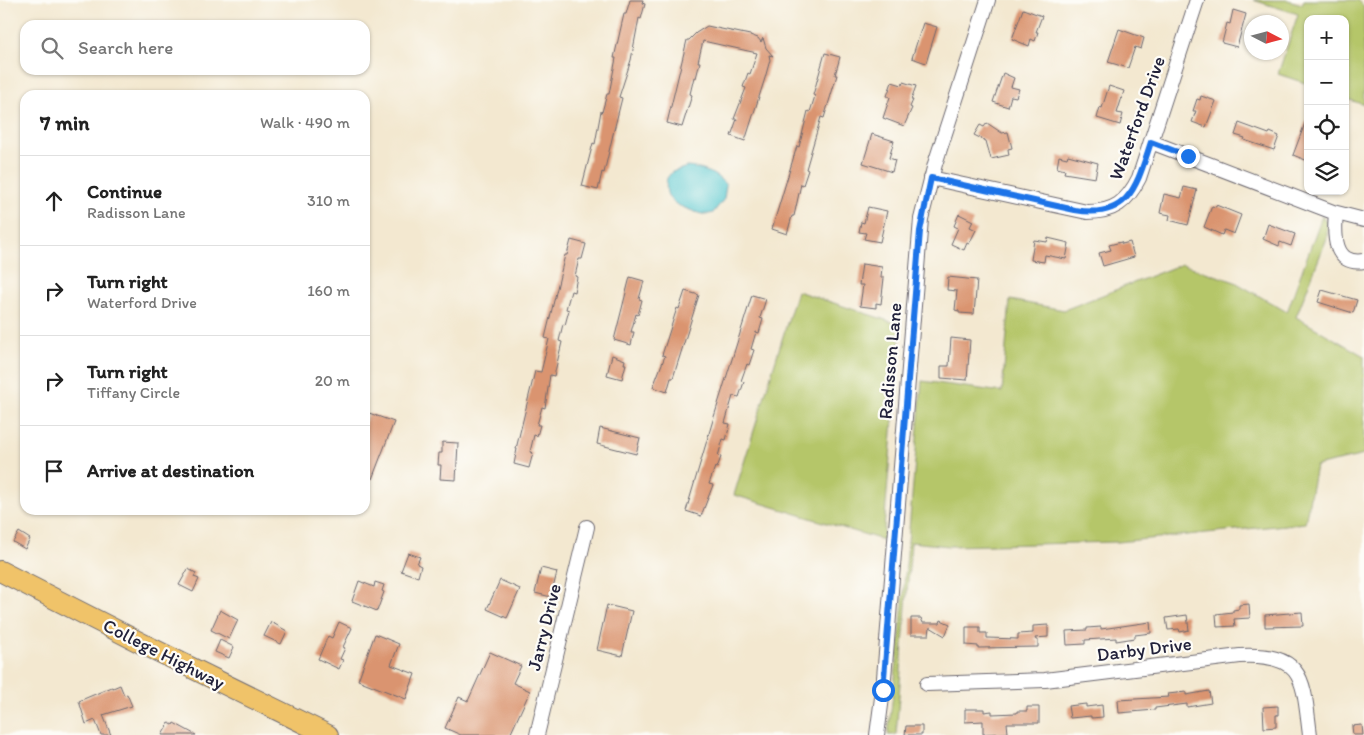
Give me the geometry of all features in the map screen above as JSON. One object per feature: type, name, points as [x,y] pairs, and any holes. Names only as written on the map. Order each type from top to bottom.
[{"type":"highway","name":"College Highway","points":[[0,571],[328,735]]},
{"type":"street","name":"Radisson Lane","points":[[877,735],[883,690],[920,231],[931,178],[988,0]]},
{"type":"street","name":"Waterford Drive","points":[[931,178],[1075,210],[1098,212],[1108,210],[1127,198],[1139,178],[1197,0]]},
{"type":"street","points":[[1151,142],[1336,213],[1364,220]]},
{"type":"street","points":[[1336,213],[1334,231],[1337,247],[1341,254],[1351,260],[1364,260]]},
{"type":"street","name":"Jarry Drive","points":[[537,735],[588,527]]},
{"type":"street","name":"Darby Drive","points":[[927,684],[1045,680],[1240,656],[1268,657],[1288,664],[1300,678],[1304,690],[1310,735]]},
{"type":"green space","points":[[1253,0],[1288,0],[1302,4],[1304,0],[1357,0],[1364,7],[1364,105],[1349,99],[1349,15],[1304,15],[1304,83],[1278,74],[1283,60],[1289,60],[1289,41],[1298,14]]},
{"type":"green space","points":[[1322,216],[1327,224],[1327,238],[1296,317],[1364,356],[1364,455],[1316,466],[1305,523],[1118,542],[949,546],[911,542],[896,735],[888,735],[899,645],[922,381],[1002,392],[1010,300],[1064,310],[1182,264],[1235,282],[1287,312]]},
{"type":"green space","points":[[797,291],[901,325],[883,540],[734,495]]},
{"type":"water","points":[[687,167],[708,172],[718,177],[726,185],[724,199],[713,213],[701,214],[683,207],[668,196],[667,178],[672,172]]},
{"type":"building","points":[[630,0],[643,0],[642,3],[645,4],[641,19],[639,18],[631,60],[619,97],[622,98],[604,173],[602,172],[598,190],[582,186],[593,143],[595,144],[601,111],[607,94],[609,94],[616,58],[614,58],[624,14],[626,14]]},
{"type":"building","points":[[1023,9],[1042,16],[1035,41],[1031,39],[1029,46],[1012,39]]},
{"type":"building","points":[[1233,10],[1246,14],[1244,15],[1237,47],[1222,43],[1227,23],[1230,24]]},
{"type":"building","points":[[923,23],[937,27],[926,63],[912,58]]},
{"type":"building","points":[[707,26],[750,35],[758,38],[761,42],[763,38],[766,48],[773,56],[769,55],[770,60],[765,78],[745,141],[731,136],[737,119],[734,119],[746,88],[743,87],[748,73],[750,74],[757,53],[703,41],[698,62],[700,62],[690,94],[692,95],[682,127],[667,123],[687,40]]},
{"type":"building","points":[[1119,29],[1144,38],[1141,49],[1135,47],[1128,68],[1108,62]]},
{"type":"building","points":[[825,53],[840,57],[835,75],[837,75],[824,118],[821,117],[806,169],[808,170],[803,185],[801,184],[794,216],[792,216],[787,234],[772,229],[797,146],[799,147],[808,111],[810,112],[815,96],[813,95]]},
{"type":"building","points":[[1003,73],[1014,78],[1011,87],[1019,89],[1016,97],[1011,96],[1008,107],[993,102]]},
{"type":"building","points":[[892,82],[902,85],[903,82],[916,86],[911,100],[913,100],[910,107],[912,108],[904,126],[883,118],[890,97],[887,96]]},
{"type":"building","points":[[1109,86],[1124,91],[1117,113],[1123,114],[1120,125],[1097,118]]},
{"type":"building","points":[[1201,96],[1216,101],[1206,127],[1192,122],[1196,111],[1193,111],[1197,99],[1200,100]]},
{"type":"building","points":[[987,123],[1002,133],[1008,132],[1012,148],[1008,149],[1009,155],[991,159],[986,141],[974,135],[980,125],[984,127]]},
{"type":"building","points":[[1239,123],[1279,136],[1274,150],[1235,135]]},
{"type":"building","points":[[1304,126],[1304,159],[1293,155]]},
{"type":"building","points":[[872,134],[894,141],[889,158],[895,160],[892,172],[863,163]]},
{"type":"building","points":[[1068,155],[1098,163],[1095,178],[1064,173],[1065,170],[1057,168],[1059,156],[1067,158]]},
{"type":"building","points":[[1184,187],[1197,190],[1188,225],[1169,220],[1170,215],[1160,213],[1164,194],[1181,198]]},
{"type":"building","points":[[1216,205],[1241,215],[1234,234],[1224,230],[1222,235],[1204,227],[1212,206],[1216,207]]},
{"type":"building","points":[[868,207],[887,211],[880,242],[864,239],[866,233],[859,232],[861,222],[864,223]]},
{"type":"building","points":[[959,214],[973,221],[970,227],[976,230],[964,250],[951,244],[958,228],[954,226]]},
{"type":"building","points":[[1268,224],[1295,234],[1291,246],[1280,242],[1279,246],[1263,239]]},
{"type":"building","points":[[1048,238],[1069,243],[1066,259],[1045,255],[1044,262],[1031,260],[1034,240],[1047,242]]},
{"type":"building","points":[[571,240],[586,244],[582,259],[579,259],[574,292],[571,291],[566,309],[569,310],[559,341],[562,342],[554,376],[550,375],[545,408],[542,407],[537,425],[540,425],[537,436],[534,435],[530,452],[533,453],[529,468],[514,464],[516,449],[535,371],[541,372],[549,339],[545,338],[565,255],[567,255]]},
{"type":"building","points":[[1121,242],[1122,244],[1130,242],[1134,257],[1103,266],[1099,253],[1111,250],[1109,245]]},
{"type":"building","points":[[862,264],[882,267],[881,278],[884,278],[881,304],[876,303],[876,308],[860,306],[863,285],[859,285]]},
{"type":"building","points":[[630,277],[644,281],[639,299],[642,300],[631,332],[634,332],[631,345],[614,340]]},
{"type":"building","points":[[948,277],[977,280],[974,314],[959,313],[959,311],[955,310],[957,291],[947,290]]},
{"type":"building","points":[[1322,290],[1357,300],[1353,313],[1318,302]]},
{"type":"building","points":[[685,291],[699,295],[667,392],[653,387],[665,356],[662,355],[677,308],[679,309]]},
{"type":"building","points":[[752,295],[766,299],[760,318],[763,319],[759,333],[756,332],[751,349],[754,350],[741,381],[744,382],[739,397],[733,396],[725,423],[730,424],[726,440],[723,439],[718,456],[721,457],[709,484],[713,485],[701,516],[686,511]]},
{"type":"building","points":[[951,338],[970,340],[967,380],[941,378],[941,366],[949,366]]},
{"type":"building","points":[[612,355],[625,360],[624,364],[626,364],[622,379],[607,375]]},
{"type":"building","points":[[370,413],[394,422],[372,479],[370,478]]},
{"type":"building","points":[[600,428],[640,438],[636,454],[597,444]]},
{"type":"building","points":[[442,442],[458,443],[456,480],[440,479],[441,465],[438,465],[439,453],[442,453]]},
{"type":"building","points":[[19,532],[30,539],[25,549],[13,542]]},
{"type":"building","points":[[408,553],[420,557],[417,564],[421,566],[418,577],[401,571]]},
{"type":"building","points":[[541,568],[557,572],[551,597],[535,593]]},
{"type":"building","points":[[188,569],[196,573],[194,577],[199,579],[193,592],[179,585]]},
{"type":"building","points":[[500,580],[520,589],[507,618],[487,609]]},
{"type":"building","points":[[359,581],[374,587],[375,582],[384,585],[382,591],[384,592],[377,611],[352,601]]},
{"type":"building","points":[[1249,604],[1250,618],[1234,619],[1235,626],[1217,627],[1216,614],[1233,612],[1233,610],[1239,609],[1239,605]]},
{"type":"building","points":[[607,605],[632,611],[622,656],[597,650]]},
{"type":"building","points":[[220,610],[238,620],[229,639],[211,630]]},
{"type":"building","points":[[1302,612],[1303,626],[1265,627],[1265,615]]},
{"type":"building","points":[[1187,615],[1189,630],[1180,632],[1179,629],[1168,630],[1166,618]]},
{"type":"building","points":[[911,618],[921,618],[923,623],[940,623],[941,620],[950,624],[945,636],[930,627],[929,635],[911,635]]},
{"type":"building","points":[[271,622],[287,631],[281,644],[264,636]]},
{"type":"building","points":[[339,622],[352,628],[343,647],[345,648],[340,659],[343,660],[339,669],[318,659],[328,636],[332,638]]},
{"type":"building","points":[[1150,622],[1151,633],[1135,635],[1135,638],[1116,641],[1116,638],[1085,640],[1085,644],[1067,645],[1066,631],[1101,627],[1101,629]]},
{"type":"building","points":[[1048,625],[1048,637],[1035,638],[1038,640],[1038,647],[978,648],[978,646],[966,645],[966,627],[980,627],[980,633],[987,633],[987,638],[1018,639],[1018,634],[1033,633],[1033,626]]},
{"type":"building","points":[[375,634],[399,644],[391,665],[415,674],[406,699],[358,680]]},
{"type":"building","points":[[220,640],[234,647],[229,658],[215,652]]},
{"type":"building","points":[[490,652],[521,666],[513,683],[530,691],[510,735],[461,735],[445,728],[459,697],[468,701]]},
{"type":"building","points":[[120,685],[124,695],[127,694],[132,706],[103,715],[111,735],[101,735],[95,720],[86,724],[79,701]]},
{"type":"building","points":[[1209,691],[1211,703],[1187,707],[1187,704],[1155,708],[1155,710],[1119,713],[1118,700],[1169,697],[1168,694],[1186,692],[1186,695]]},
{"type":"building","points":[[1086,704],[1086,707],[1102,705],[1103,717],[1070,718],[1068,706]]},
{"type":"building","points":[[1278,706],[1276,727],[1264,728],[1263,707]]},
{"type":"building","points":[[1027,707],[1039,707],[1039,723],[1007,723],[1008,733],[983,734],[983,721],[965,722],[965,709],[984,709],[984,712],[992,711],[992,714],[1027,711]]},
{"type":"building","points":[[169,723],[173,725],[174,723],[196,735],[162,735]]},
{"type":"building","points":[[1362,725],[1363,735],[1353,735],[1352,726]]},
{"type":"building","points":[[906,726],[922,726],[922,735],[905,735]]},
{"type":"route","points":[[883,690],[920,231],[931,178],[1075,210],[1098,212],[1108,210],[1127,198],[1139,178],[1151,142],[1188,156]]}]
